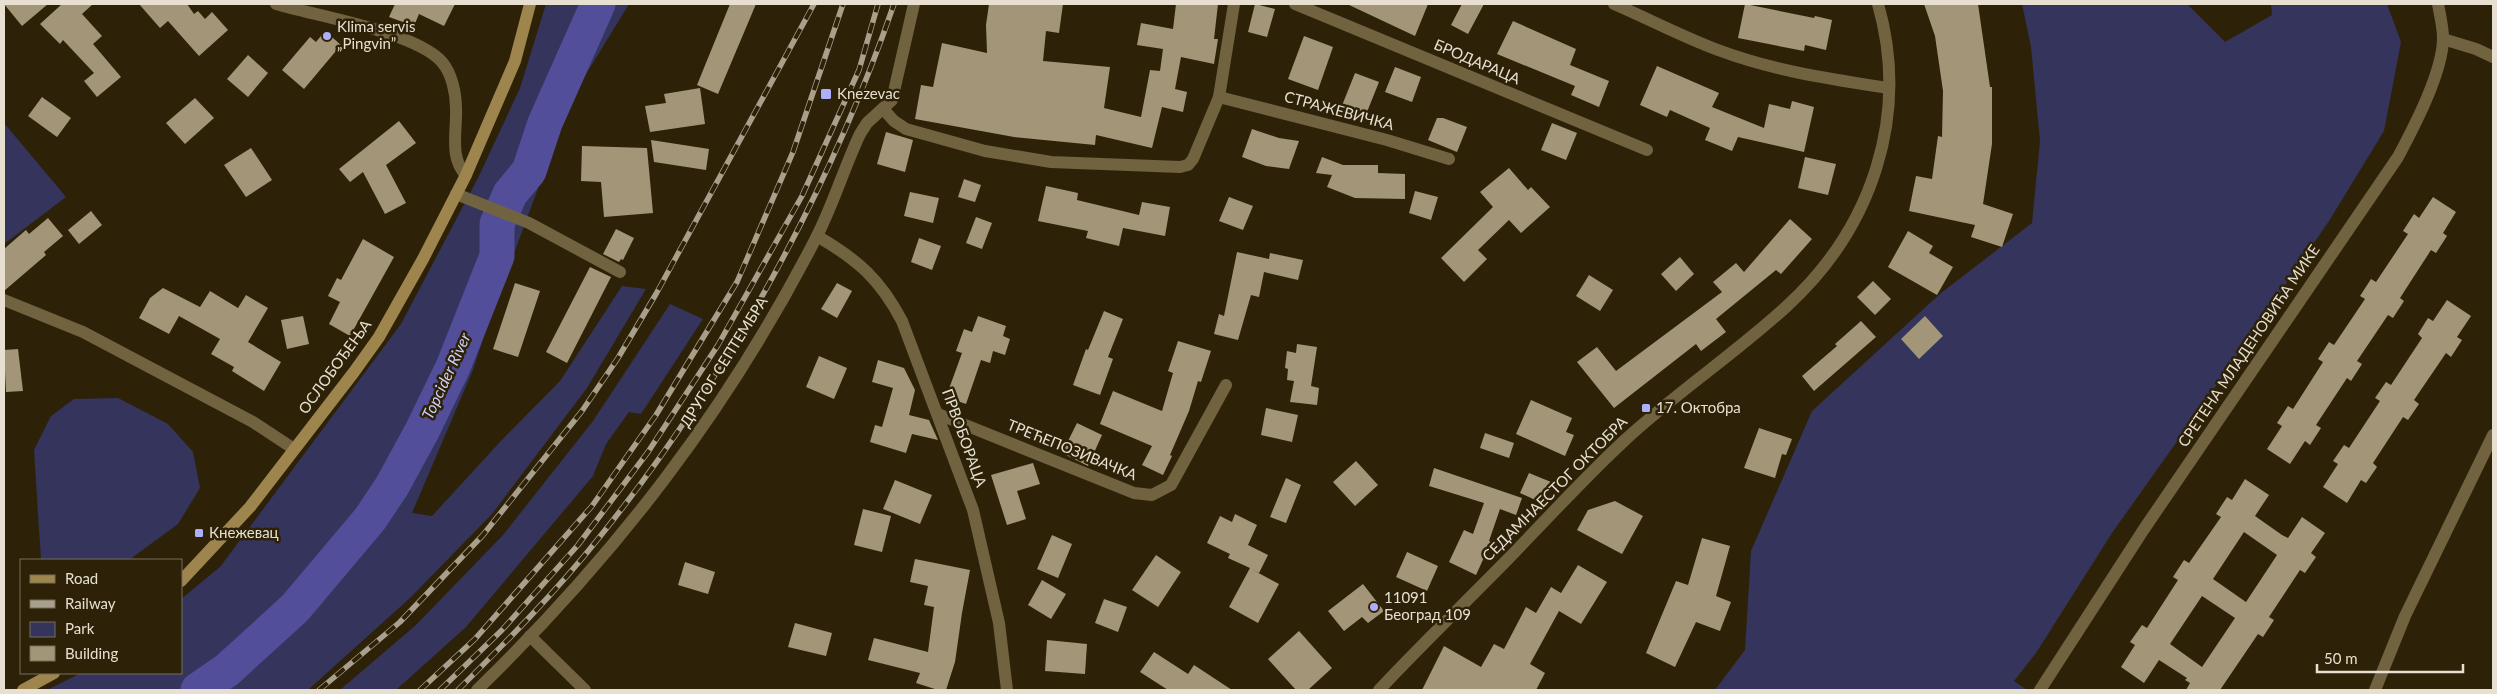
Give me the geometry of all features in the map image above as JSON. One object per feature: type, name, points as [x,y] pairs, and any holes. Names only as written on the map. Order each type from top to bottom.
[{"type":"main road","name":"ОСЛОБОЂЕЊА","points":[[182,580],[250,507],[379,337],[424,259],[466,175],[515,61],[530,4]]},
{"type":"main road","points":[[23,690],[52,674]]},
{"type":"street","points":[[276,4],[343,20],[410,42],[431,52],[442,63],[451,77],[456,100],[457,162],[466,175]]},
{"type":"street","name":"ДРУГОГ СЕПТЕМБРА","points":[[477,690],[601,559],[650,500],[711,418],[764,334],[817,236],[860,134],[867,123],[884,110],[894,96],[914,4]]},
{"type":"street","points":[[884,110],[894,121],[906,129],[984,151],[1051,162],[1180,167],[1188,165],[1193,159],[1219,97],[1234,4]]},
{"type":"street","name":"БРОДАРАЦА","points":[[1295,4],[1647,150]]},
{"type":"street","points":[[1614,4],[1709,46],[1749,60],[1794,73],[1888,88]]},
{"type":"street","name":"СЕДАМНАЕСТОГ ОКТОБРА","points":[[1379,690],[1613,452],[1788,305],[1827,262],[1848,233],[1869,189],[1885,136],[1888,88],[1886,37],[1878,4]]},
{"type":"street","name":"СРЕТЕНА МЛАДЕНОВИЋА МИКЕ","points":[[2040,690],[2144,529],[2398,157],[2431,84],[2443,39],[2438,4]]},
{"type":"street","points":[[2443,39],[2476,49],[2493,57]]},
{"type":"street","name":"СТРАЖЕВИЧКА","points":[[1219,97],[1387,140],[1450,159]]},
{"type":"street","points":[[456,194],[529,223],[620,272]]},
{"type":"street","name":"ПРВОБОРАЦА","points":[[817,236],[862,265],[889,296],[902,321],[963,482],[984,552],[999,623],[1007,690]]},
{"type":"street","points":[[4,300],[92,336],[253,422],[294,449]]},
{"type":"street","name":"ТРЕЋЕПОЗИВАЧКА","points":[[938,414],[1134,493],[1152,495],[1171,485],[1226,385]]},
{"type":"street","points":[[2375,690],[2405,616],[2493,436]]},
{"type":"street","points":[[530,636],[585,690]]},
{"type":"green space","points":[[546,4],[629,4],[572,97],[490,318],[473,370],[412,513],[432,516],[499,443],[560,381],[622,286],[646,289],[587,388],[492,514],[410,598],[308,690],[214,690],[262,655],[361,552],[439,418],[480,320],[466,323],[414,446],[325,575],[227,670],[195,690],[47,690],[79,674],[182,674],[182,598],[220,567],[401,324],[478,178],[520,88]]},
{"type":"green space","points":[[2022,4],[2187,4],[2225,42],[2272,15],[2271,4],[2387,4],[2401,42],[2384,131],[2329,221],[2210,395],[2112,533],[2036,653],[2014,681],[2027,690],[1715,690],[1745,650],[1751,551],[1812,411],[1941,293],[2032,223],[2040,141],[2031,47]]},
{"type":"green space","points":[[4,123],[66,197],[4,244]]},
{"type":"green space","points":[[670,304],[703,319],[641,414],[629,412],[606,444],[593,476],[466,627],[396,690],[340,690],[416,625],[503,535],[593,421]]},
{"type":"green space","points":[[118,398],[168,424],[193,452],[200,488],[178,524],[130,559],[41,559],[34,450],[51,416],[74,399]]},
{"type":"building","points":[[4,4],[48,4],[22,26]]},
{"type":"building","points":[[62,4],[93,4],[82,14],[102,36],[93,44],[121,77],[97,97],[84,81],[94,73],[63,40],[60,44],[40,24]]},
{"type":"building","points":[[139,4],[187,4],[194,14],[198,11],[205,19],[212,12],[228,30],[199,56],[168,21],[160,28]]},
{"type":"building","points":[[395,4],[455,4],[444,26],[419,14],[414,26],[389,17]]},
{"type":"building","points":[[730,4],[756,4],[718,94],[697,85]]},
{"type":"building","points":[[989,4],[1063,4],[1059,33],[1046,31],[1043,61],[1110,67],[1104,108],[1141,117],[1150,70],[1160,71],[1163,49],[1137,45],[1141,23],[1173,29],[1176,4],[1218,4],[1214,39],[1218,39],[1214,64],[1181,57],[1175,89],[1187,92],[1183,112],[1162,107],[1152,148],[1096,135],[1095,145],[1014,137],[915,119],[921,85],[933,87],[942,43],[987,53],[986,25]]},
{"type":"building","points":[[1255,4],[1275,9],[1267,37],[1248,32]]},
{"type":"building","points":[[1347,4],[1428,4],[1415,36]]},
{"type":"building","points":[[1462,4],[1484,4],[1468,34],[1451,25]]},
{"type":"building","points":[[1745,4],[1832,20],[1826,50],[1805,45],[1804,51],[1738,38]]},
{"type":"building","points":[[1924,4],[1978,4],[1990,87],[1992,87],[1992,144],[1983,204],[2013,214],[2002,247],[1971,237],[1975,225],[1909,211],[1916,176],[1932,179],[1938,136],[1942,137],[1943,91],[1935,36]]},
{"type":"building","points":[[1513,21],[1576,49],[1570,65],[1609,81],[1599,107],[1571,95],[1575,86],[1497,54]]},
{"type":"building","points":[[325,31],[341,45],[304,89],[282,70],[310,37],[316,42]]},
{"type":"building","points":[[1304,36],[1333,47],[1318,90],[1288,79]]},
{"type":"building","points":[[248,55],[268,73],[248,97],[227,79]]},
{"type":"building","points":[[1657,66],[1719,93],[1712,107],[1764,128],[1769,104],[1790,109],[1792,101],[1814,107],[1804,152],[1738,137],[1732,151],[1705,140],[1710,128],[1670,110],[1667,117],[1640,105]]},
{"type":"building","points":[[1395,67],[1421,77],[1412,102],[1385,92]]},
{"type":"building","points":[[1355,73],[1379,82],[1363,122],[1339,113]]},
{"type":"building","points":[[700,88],[705,124],[650,132],[645,106],[666,103],[664,94]]},
{"type":"building","points":[[42,97],[71,118],[57,137],[28,116]]},
{"type":"building","points":[[195,98],[214,118],[185,144],[166,123]]},
{"type":"building","points":[[1437,118],[1443,118],[1467,127],[1457,152],[1428,140]]},
{"type":"building","points":[[399,121],[416,143],[386,165],[406,203],[385,214],[363,172],[350,182],[339,169]]},
{"type":"building","points":[[1552,123],[1577,133],[1566,160],[1541,150]]},
{"type":"building","points":[[1252,129],[1279,138],[1299,141],[1289,169],[1266,166],[1242,157]]},
{"type":"building","points":[[886,132],[913,140],[905,172],[877,164]]},
{"type":"building","points":[[651,140],[709,149],[706,170],[654,162]]},
{"type":"building","points":[[582,146],[647,148],[653,213],[604,217],[601,182],[581,181]]},
{"type":"building","points":[[251,148],[272,180],[246,197],[224,165]]},
{"type":"building","points":[[1322,157],[1343,165],[1378,165],[1378,173],[1405,174],[1405,199],[1355,198],[1327,187],[1332,175],[1316,173]]},
{"type":"building","points":[[1805,157],[1836,164],[1828,195],[1798,188]]},
{"type":"building","points":[[1509,168],[1528,190],[1531,187],[1550,207],[1521,233],[1509,220],[1478,250],[1487,259],[1464,282],[1441,258],[1493,207],[1480,192]]},
{"type":"building","points":[[964,179],[981,185],[975,202],[958,197]]},
{"type":"building","points":[[1046,186],[1078,193],[1077,200],[1139,215],[1142,202],[1170,207],[1165,236],[1123,228],[1119,246],[1086,238],[1088,231],[1038,221]]},
{"type":"building","points":[[1415,191],[1438,197],[1431,220],[1409,213]]},
{"type":"building","points":[[910,192],[939,198],[933,223],[904,216]]},
{"type":"building","points":[[1229,197],[1253,206],[1243,230],[1219,221]]},
{"type":"building","points":[[2433,197],[2456,212],[2443,233],[2447,236],[2436,253],[2431,250],[2400,298],[2404,301],[2393,318],[2388,315],[2357,361],[2362,364],[2351,381],[2347,378],[2316,425],[2321,428],[2310,445],[2305,441],[2290,464],[2267,449],[2282,426],[2277,423],[2288,406],[2293,409],[2323,362],[2318,359],[2329,342],[2334,345],[2365,299],[2360,296],[2371,279],[2376,282],[2408,234],[2403,231],[2414,214],[2419,218]]},
{"type":"building","points":[[91,211],[102,225],[79,244],[68,230]]},
{"type":"building","points":[[976,217],[992,223],[982,249],[966,243]]},
{"type":"building","points":[[48,218],[63,236],[44,252],[46,255],[4,291],[4,249],[26,230],[29,234]]},
{"type":"building","points":[[1790,219],[1812,239],[1781,274],[1776,270],[1716,319],[1726,332],[1701,351],[1696,344],[1614,408],[1577,362],[1597,347],[1616,371],[1722,292],[1713,282],[1736,263],[1744,272]]},
{"type":"building","points":[[616,229],[634,238],[623,260],[621,259],[619,262],[603,254]]},
{"type":"building","points":[[1908,231],[1933,246],[1929,253],[1953,267],[1937,295],[1888,267]]},
{"type":"building","points":[[919,238],[941,246],[932,270],[911,262]]},
{"type":"building","points":[[363,239],[394,257],[350,336],[329,324],[340,302],[328,296],[337,278],[341,280]]},
{"type":"building","points":[[1237,252],[1269,259],[1270,253],[1303,260],[1298,280],[1264,272],[1259,297],[1251,295],[1238,340],[1214,334],[1219,314],[1224,316]]},
{"type":"building","points":[[1680,257],[1694,274],[1676,291],[1661,274]]},
{"type":"building","points":[[590,267],[611,277],[567,363],[546,352]]},
{"type":"building","points":[[1589,275],[1613,290],[1600,311],[1576,296]]},
{"type":"building","points":[[1873,281],[1891,299],[1875,315],[1857,297]]},
{"type":"building","points":[[515,283],[540,291],[518,357],[493,349]]},
{"type":"building","points":[[837,283],[852,291],[837,318],[821,309]]},
{"type":"building","points":[[163,288],[200,307],[210,291],[238,308],[246,295],[268,308],[248,342],[281,362],[264,391],[232,371],[234,367],[211,354],[220,339],[179,316],[169,334],[139,318],[150,298]]},
{"type":"building","points":[[2447,300],[2471,316],[2457,337],[2462,340],[2451,357],[2446,353],[2414,400],[2419,404],[2408,420],[2403,417],[2373,463],[2377,467],[2366,483],[2361,480],[2347,503],[2323,487],[2338,464],[2333,461],[2344,445],[2349,448],[2380,401],[2375,398],[2386,382],[2391,385],[2422,338],[2418,334],[2428,318],[2433,321]]},
{"type":"building","points":[[1104,311],[1123,319],[1108,357],[1113,359],[1100,395],[1073,385],[1086,349],[1088,350]]},
{"type":"building","points":[[303,316],[309,344],[287,349],[281,320]]},
{"type":"building","points":[[978,316],[1006,326],[1003,336],[1010,339],[1005,355],[993,351],[990,363],[981,360],[966,404],[946,397],[962,353],[956,351],[964,329],[972,332]]},
{"type":"building","points":[[1925,316],[1943,336],[1919,359],[1901,339]]},
{"type":"building","points":[[1861,321],[1876,337],[1814,391],[1802,376],[1837,346],[1835,344]]},
{"type":"building","points":[[1178,341],[1211,351],[1201,382],[1198,381],[1189,411],[1163,475],[1142,465],[1152,446],[1100,424],[1113,391],[1162,411],[1173,373],[1168,371]]},
{"type":"building","points":[[1297,344],[1317,347],[1311,386],[1319,388],[1317,405],[1290,402],[1294,381],[1287,380],[1288,369],[1285,368],[1287,351],[1296,353]]},
{"type":"building","points":[[18,349],[23,391],[6,392],[4,350]]},
{"type":"building","points":[[819,356],[847,368],[834,399],[806,387]]},
{"type":"building","points":[[878,360],[904,368],[915,390],[909,415],[929,420],[938,440],[912,434],[906,453],[870,442],[875,425],[882,427],[893,388],[872,382]]},
{"type":"building","points":[[1531,400],[1572,418],[1566,432],[1574,435],[1565,456],[1516,434]]},
{"type":"building","points":[[1266,408],[1298,415],[1292,442],[1261,435]]},
{"type":"building","points":[[1077,423],[1102,435],[1088,466],[1062,453]]},
{"type":"building","points":[[1759,428],[1792,439],[1786,455],[1782,454],[1775,478],[1744,468]]},
{"type":"building","points":[[1485,433],[1514,443],[1509,458],[1480,448]]},
{"type":"building","points":[[1356,461],[1378,485],[1355,506],[1333,482]]},
{"type":"building","points":[[1033,463],[1040,484],[1017,491],[1026,519],[1007,525],[991,475]]},
{"type":"building","points":[[1434,468],[1522,498],[1516,515],[1500,509],[1489,541],[1491,542],[1476,575],[1449,562],[1464,530],[1473,534],[1484,503],[1429,486]]},
{"type":"building","points":[[1529,473],[1551,482],[1542,503],[1520,493]]},
{"type":"building","points":[[1286,478],[1301,485],[1286,523],[1270,517]]},
{"type":"building","points":[[2245,479],[2269,495],[2255,516],[2288,538],[2302,517],[2325,533],[2311,553],[2316,557],[2305,573],[2300,570],[2269,617],[2274,620],[2263,637],[2258,634],[2220,690],[2186,690],[2190,683],[2185,680],[2187,678],[2159,660],[2144,683],[2121,667],[2135,645],[2130,642],[2142,625],[2147,628],[2178,580],[2173,577],[2184,560],[2189,563],[2221,517],[2216,514],[2227,497],[2232,500]],"holes":[[[2244,532],[2277,555],[2246,602],[2213,579]],[[2202,596],[2235,618],[2202,667],[2170,644]]]},
{"type":"building","points":[[895,480],[932,495],[920,524],[883,509]]},
{"type":"building","points":[[1615,501],[1643,516],[1622,554],[1577,530],[1588,510]]},
{"type":"building","points":[[863,509],[891,516],[882,552],[854,545]]},
{"type":"building","points":[[1235,514],[1257,525],[1248,545],[1268,555],[1259,573],[1251,569],[1279,584],[1258,623],[1229,607],[1250,568],[1228,558],[1230,554],[1207,543],[1220,516],[1232,522]]},
{"type":"building","points":[[1052,535],[1072,544],[1058,578],[1037,569]]},
{"type":"building","points":[[1702,538],[1730,546],[1716,596],[1731,602],[1720,631],[1696,622],[1675,667],[1646,653],[1676,581],[1688,585]]},
{"type":"building","points":[[1407,552],[1438,566],[1427,591],[1396,577]]},
{"type":"building","points":[[1156,555],[1181,572],[1158,607],[1132,590]]},
{"type":"building","points":[[915,559],[970,570],[955,662],[946,690],[938,690],[916,683],[920,673],[868,660],[874,638],[928,652],[934,607],[924,605],[928,586],[910,582]]},
{"type":"building","points":[[685,562],[715,572],[708,594],[678,585]]},
{"type":"building","points":[[1578,565],[1607,582],[1581,624],[1559,611],[1530,664],[1545,673],[1536,690],[1422,690],[1444,646],[1481,667],[1494,644],[1504,649],[1526,607],[1536,613],[1551,587],[1561,593]]},
{"type":"building","points":[[1042,580],[1066,594],[1051,619],[1028,605]]},
{"type":"building","points":[[1363,584],[1384,611],[1368,623],[1362,617],[1344,631],[1328,611]]},
{"type":"building","points":[[1104,599],[1127,607],[1118,632],[1095,623]]},
{"type":"building","points":[[795,623],[832,633],[826,656],[788,647]]},
{"type":"building","points":[[1299,631],[1332,668],[1308,690],[1296,690],[1268,659]]},
{"type":"building","points":[[1047,640],[1087,644],[1085,674],[1045,671]]},
{"type":"building","points":[[1154,652],[1188,674],[1194,665],[1232,690],[1168,690],[1140,672]]},
{"type":"waterway","name":"Topcider River","points":[[198,690],[227,670],[295,608],[370,519],[392,486],[422,431],[453,367],[497,256],[497,224],[510,194],[529,171],[545,123],[598,4]]},
{"type":"railway","points":[[319,690],[400,622],[483,535],[582,411],[618,358],[656,294],[814,4]]},
{"type":"railway","points":[[420,690],[475,639],[592,506],[656,415],[737,282],[793,152],[843,4]]},
{"type":"railway","points":[[440,690],[502,630],[578,545],[648,452],[718,345],[802,196],[859,70],[878,4]]},
{"type":"railway","points":[[458,690],[582,559],[644,479],[730,351],[769,284],[805,215],[868,75],[894,4]]},
{"type":"place","name":"Klima servis „Pingvin”","points":[[327,36]]},
{"type":"place","name":"Knezevac","points":[[826,94]]},
{"type":"place","name":"17. Октобра","points":[[1646,408]]},
{"type":"place","name":"Кнежевац","points":[[199,533]]},
{"type":"place","name":"11091 Београд 109","points":[[1374,607]]}]
